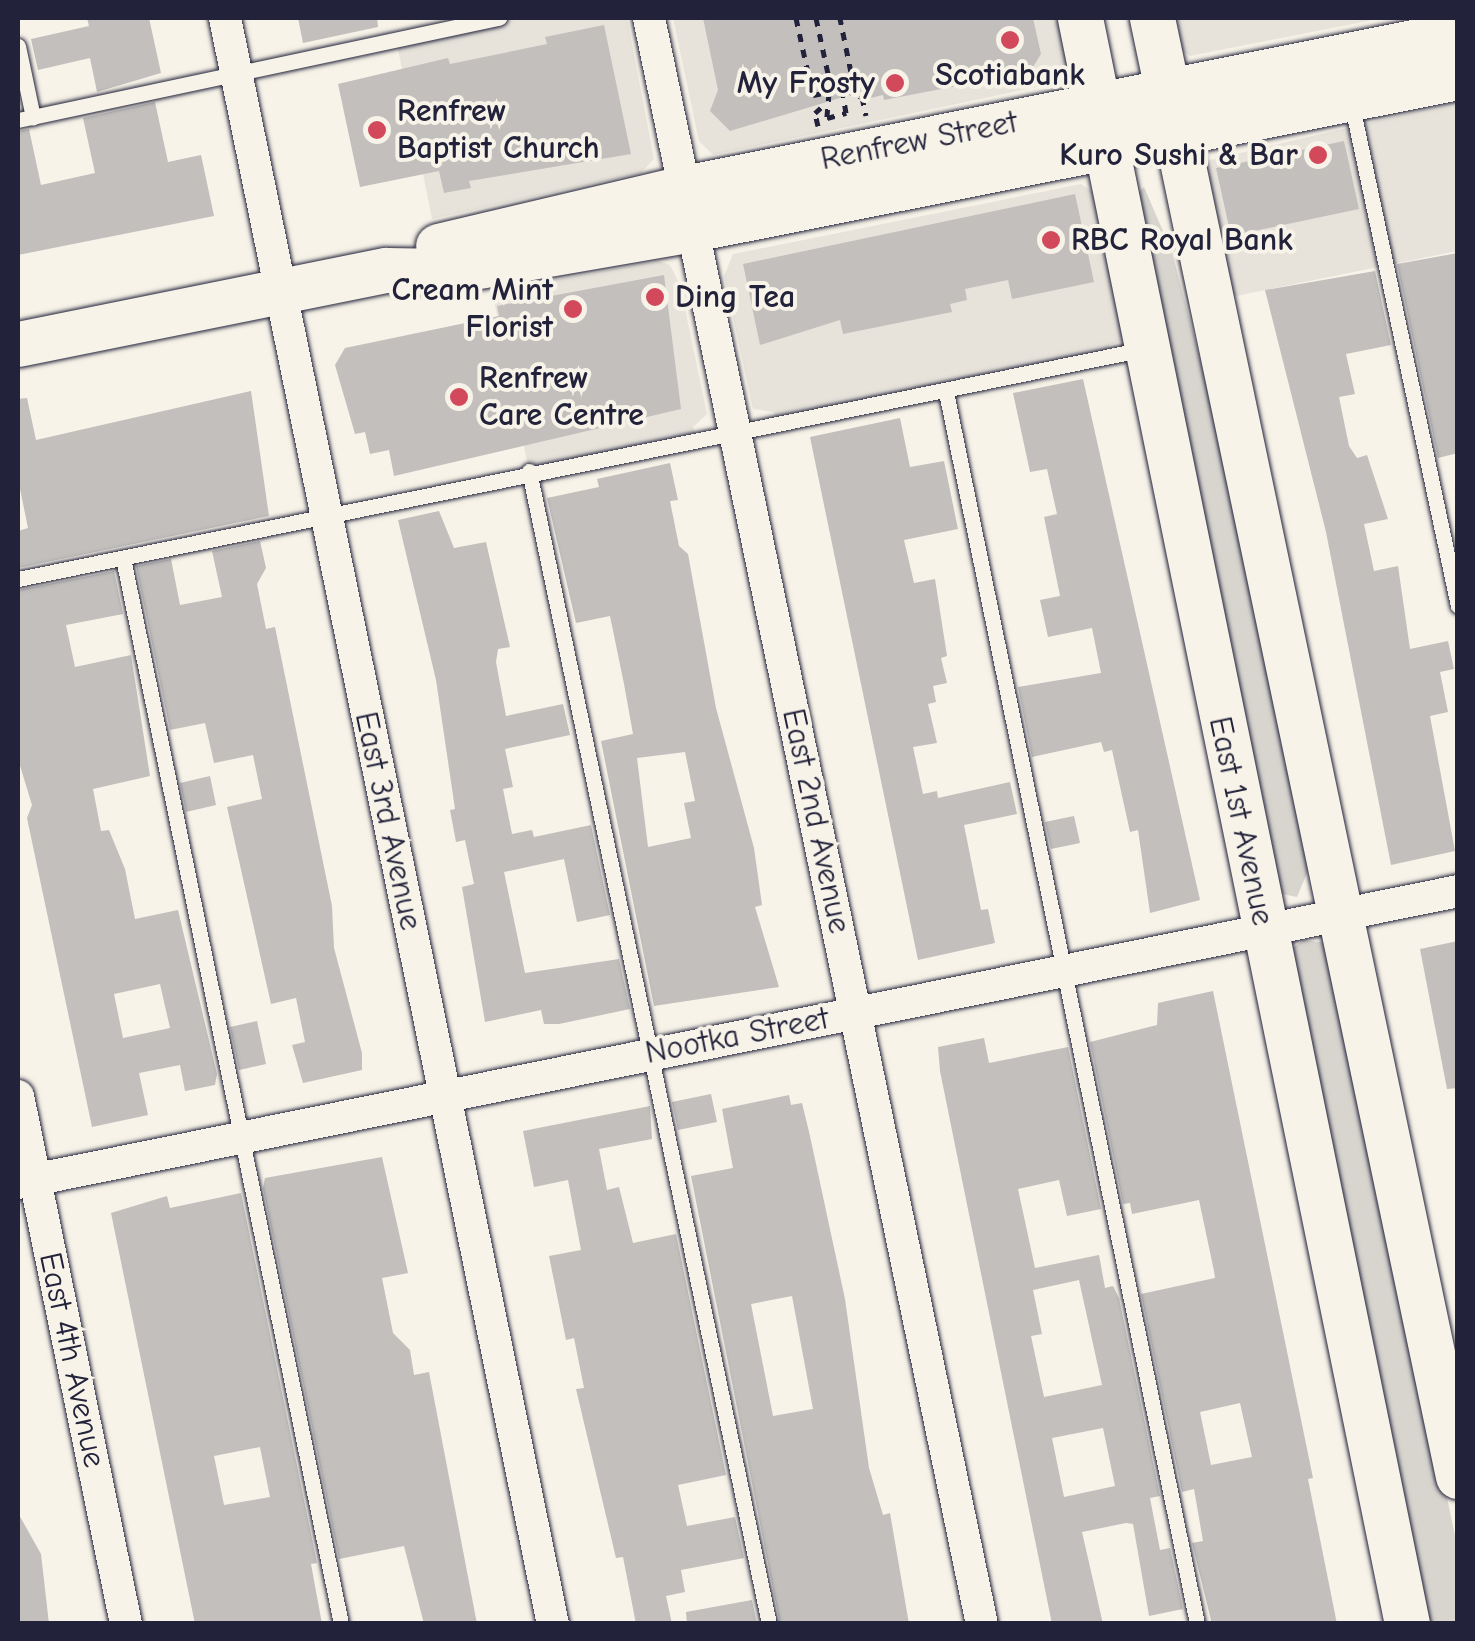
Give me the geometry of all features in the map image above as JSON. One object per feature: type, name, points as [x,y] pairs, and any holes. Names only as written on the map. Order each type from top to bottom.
[{"type":"main road","name":"East 1st Avenue","points":[[1080,18],[1144,349],[1407,1624]]},
{"type":"main road","points":[[1152,18],[1458,1476]]},
{"type":"main road","name":"Renfrew Street","points":[[18,344],[386,270],[446,242],[1106,150],[1172,115],[1458,33]]},
{"type":"main road","name":"Renfrew Street","points":[[689,209],[1098,106],[1172,115],[1351,101],[1458,77]]},
{"type":"street","name":"East 3rd Avenue","points":[[225,18],[553,1624]]},
{"type":"street","name":"East 2nd Avenue","points":[[650,18],[982,1624]]},
{"type":"street","name":"Nootka Street","points":[[26,1182],[1458,891]]},
{"type":"street","name":"East 4th Avenue","points":[[18,1096],[26,1182],[126,1624]]},
{"type":"lane","points":[[18,46],[25,118],[438,24],[499,18]]},
{"type":"lane","points":[[1351,101],[1458,606]]},
{"type":"lane","points":[[18,579],[326,517],[529,471],[946,392],[1144,349]]},
{"type":"lane","points":[[946,392],[1198,1624]]},
{"type":"lane","points":[[529,471],[769,1624]]},
{"type":"lane","points":[[124,558],[341,1624]]},
{"type":"path","points":[[796,18],[813,95],[854,88],[840,18]]},
{"type":"path","points":[[816,18],[834,91],[846,113],[827,118],[824,100],[834,91]]},
{"type":"path","points":[[827,62],[834,91]]},
{"type":"path","points":[[834,91],[862,96],[865,110]]},
{"type":"path","points":[[818,122],[814,113],[834,91]]},
{"type":"shaded area","points":[[499,18],[627,18],[654,159],[641,173],[432,219],[396,39]]},
{"type":"shaded area","points":[[673,18],[1058,18],[1068,61],[1051,84],[713,155],[699,141]]},
{"type":"shaded area","points":[[1168,18],[1383,18],[1190,56],[1175,45]]},
{"type":"shaded area","points":[[1457,102],[1457,251],[1226,298],[1206,161]]},
{"type":"shaded area","points":[[1081,184],[1093,192],[1125,340],[1109,345],[1110,355],[776,423],[774,412],[753,409],[724,276],[733,254]]},
{"type":"shaded area","points":[[1144,187],[1172,252],[1228,467],[1312,861],[1297,897],[1273,892],[1141,254],[1139,192]]},
{"type":"shaded area","points":[[659,261],[670,265],[680,285],[707,414],[693,427],[697,439],[529,471],[492,291]]},
{"type":"shaded area","points":[[1304,940],[1325,943],[1333,957],[1457,1545],[1457,1623],[1425,1623],[1292,948]]},
{"type":"building","points":[[87,18],[149,18],[161,73],[97,92],[90,58],[38,70],[31,39],[89,26]]},
{"type":"building","points":[[298,18],[377,18],[378,27],[303,43]]},
{"type":"building","points":[[703,18],[1033,18],[1041,54],[1030,72],[884,100],[883,95],[871,98],[870,89],[730,131],[710,111],[718,90]]},
{"type":"building","points":[[604,25],[631,154],[469,181],[471,188],[444,193],[439,171],[360,187],[338,84],[448,58],[450,64],[547,44],[545,37]]},
{"type":"building","points":[[155,102],[168,162],[201,155],[214,216],[18,255],[18,131],[29,129],[41,185],[95,173],[83,118]]},
{"type":"building","points":[[1344,141],[1359,209],[1231,236],[1216,168]]},
{"type":"building","points":[[1075,194],[1094,282],[1012,299],[1008,280],[965,289],[967,300],[950,304],[952,312],[843,334],[840,320],[760,345],[743,264]]},
{"type":"building","points":[[1458,253],[1458,453],[1438,458],[1397,264]]},
{"type":"building","points":[[1375,271],[1391,345],[1346,354],[1355,394],[1339,397],[1349,446],[1357,458],[1367,455],[1388,519],[1364,524],[1374,571],[1398,566],[1410,649],[1448,641],[1454,669],[1440,672],[1448,712],[1430,716],[1455,851],[1391,865],[1326,532],[1265,290]]},
{"type":"building","points":[[664,275],[681,409],[394,476],[389,450],[370,454],[365,432],[355,434],[335,365],[345,348],[499,316],[497,306]]},
{"type":"building","points":[[1083,379],[1200,900],[1150,913],[1138,830],[1130,832],[1112,750],[1104,752],[1101,742],[1032,757],[1018,687],[1101,673],[1092,628],[1048,637],[1040,600],[1060,596],[1044,517],[1057,514],[1047,469],[1030,472],[1013,393]]},
{"type":"building","points":[[251,391],[269,516],[18,568],[18,531],[28,528],[18,479],[18,399],[27,398],[36,440]]},
{"type":"building","points":[[900,418],[910,467],[944,461],[958,529],[904,540],[914,583],[935,579],[947,656],[941,658],[947,683],[933,686],[936,702],[928,704],[937,743],[913,747],[923,794],[937,791],[938,798],[1010,782],[1017,814],[964,825],[981,910],[988,909],[995,943],[918,960],[810,437]]},
{"type":"building","points":[[670,463],[678,500],[670,501],[679,546],[688,554],[716,708],[754,848],[762,905],[755,907],[779,987],[654,1006],[601,741],[633,734],[610,616],[576,623],[547,498],[599,487],[597,479]],"holes":[[[685,752],[695,801],[684,803],[691,838],[648,847],[637,758]]]},
{"type":"building","points":[[439,511],[454,548],[486,542],[510,647],[498,649],[496,662],[506,716],[563,704],[570,735],[505,749],[513,787],[503,789],[512,834],[532,830],[534,837],[591,825],[610,915],[577,922],[564,859],[504,872],[525,973],[619,959],[630,1009],[559,1024],[544,1024],[541,1010],[485,1022],[462,887],[474,884],[465,840],[456,842],[450,810],[455,809],[436,680],[398,520]]},
{"type":"building","points":[[260,541],[266,568],[257,584],[266,629],[275,627],[332,906],[334,948],[362,1053],[362,1070],[303,1083],[292,1045],[305,1042],[296,998],[271,1004],[227,807],[262,799],[253,755],[214,763],[205,723],[170,730],[136,566],[171,559],[180,605],[222,597],[212,551]]},
{"type":"building","points":[[114,571],[123,614],[66,625],[75,667],[131,655],[150,776],[93,789],[101,831],[109,830],[125,869],[135,919],[178,910],[217,1074],[215,1085],[185,1091],[180,1065],[139,1073],[148,1115],[92,1127],[27,818],[32,805],[18,759],[18,590]],"holes":[[[160,984],[170,1028],[123,1038],[114,994]]]},
{"type":"building","points":[[210,776],[216,805],[186,812],[180,783]]},
{"type":"building","points":[[1074,816],[1080,843],[1051,849],[1045,822]]},
{"type":"building","points":[[1458,941],[1458,1088],[1447,1089],[1420,949]]},
{"type":"building","points":[[1213,991],[1313,1478],[1308,1479],[1337,1624],[1212,1624],[1192,1543],[1203,1541],[1194,1489],[1182,1492],[1141,1294],[1215,1278],[1214,1271],[1199,1200],[1132,1214],[1130,1203],[1123,1204],[1090,1042],[1157,1025],[1158,1003]],"holes":[[[1240,1403],[1252,1457],[1211,1465],[1200,1412]]]},
{"type":"building","points":[[257,1021],[266,1064],[239,1070],[230,1027]]},
{"type":"building","points":[[984,1038],[989,1063],[1068,1047],[1101,1209],[1067,1216],[1059,1180],[1018,1189],[1035,1268],[1099,1255],[1105,1288],[1113,1286],[1119,1298],[1160,1496],[1150,1498],[1160,1550],[1170,1548],[1183,1609],[1149,1616],[1133,1524],[1126,1523],[1082,1532],[1103,1624],[1052,1624],[938,1047]],"holes":[[[1079,1280],[1102,1385],[1044,1397],[1031,1336],[1042,1334],[1033,1290]],[[1103,1428],[1115,1486],[1064,1497],[1052,1438]]]},
{"type":"building","points":[[711,1094],[717,1122],[678,1130],[672,1102]]},
{"type":"building","points":[[789,1095],[791,1105],[802,1103],[845,1299],[869,1468],[883,1515],[890,1513],[909,1624],[780,1624],[691,1176],[733,1168],[722,1109]],"holes":[[[792,1296],[813,1409],[773,1416],[751,1304]]]},
{"type":"building","points":[[650,1106],[652,1139],[599,1149],[607,1190],[619,1187],[633,1243],[676,1234],[726,1475],[678,1485],[687,1526],[735,1517],[744,1558],[681,1570],[685,1592],[666,1596],[672,1624],[636,1624],[623,1557],[616,1558],[576,1389],[584,1388],[574,1338],[566,1340],[549,1256],[581,1250],[568,1180],[534,1187],[523,1131]]},
{"type":"building","points":[[382,1157],[408,1273],[382,1278],[393,1333],[410,1350],[414,1375],[429,1372],[477,1624],[424,1624],[404,1546],[339,1559],[263,1188],[265,1178]]},
{"type":"building","points":[[241,1193],[317,1563],[311,1564],[322,1624],[195,1624],[111,1213],[167,1196],[170,1208]],"holes":[[[260,1447],[270,1497],[224,1505],[214,1456]]]},
{"type":"building","points":[[18,1513],[41,1554],[49,1624],[18,1624]]},
{"type":"building","points":[[752,1600],[757,1624],[687,1624],[686,1612]]},
{"type":"place","name":"Scotiabank","points":[[1010,40]]},
{"type":"place","name":"My Frosty","points":[[895,83]]},
{"type":"place","name":"Renfrew Baptist Church","points":[[377,130]]},
{"type":"place","name":"Kuro Sushi & Bar","points":[[1318,155]]},
{"type":"place","name":"RBC Royal Bank","points":[[1051,240]]},
{"type":"place","name":"Ding Tea","points":[[655,297]]},
{"type":"place","name":"Cream Mint Florist","points":[[573,309]]},
{"type":"place","name":"Renfrew Care Centre","points":[[459,397]]}]
